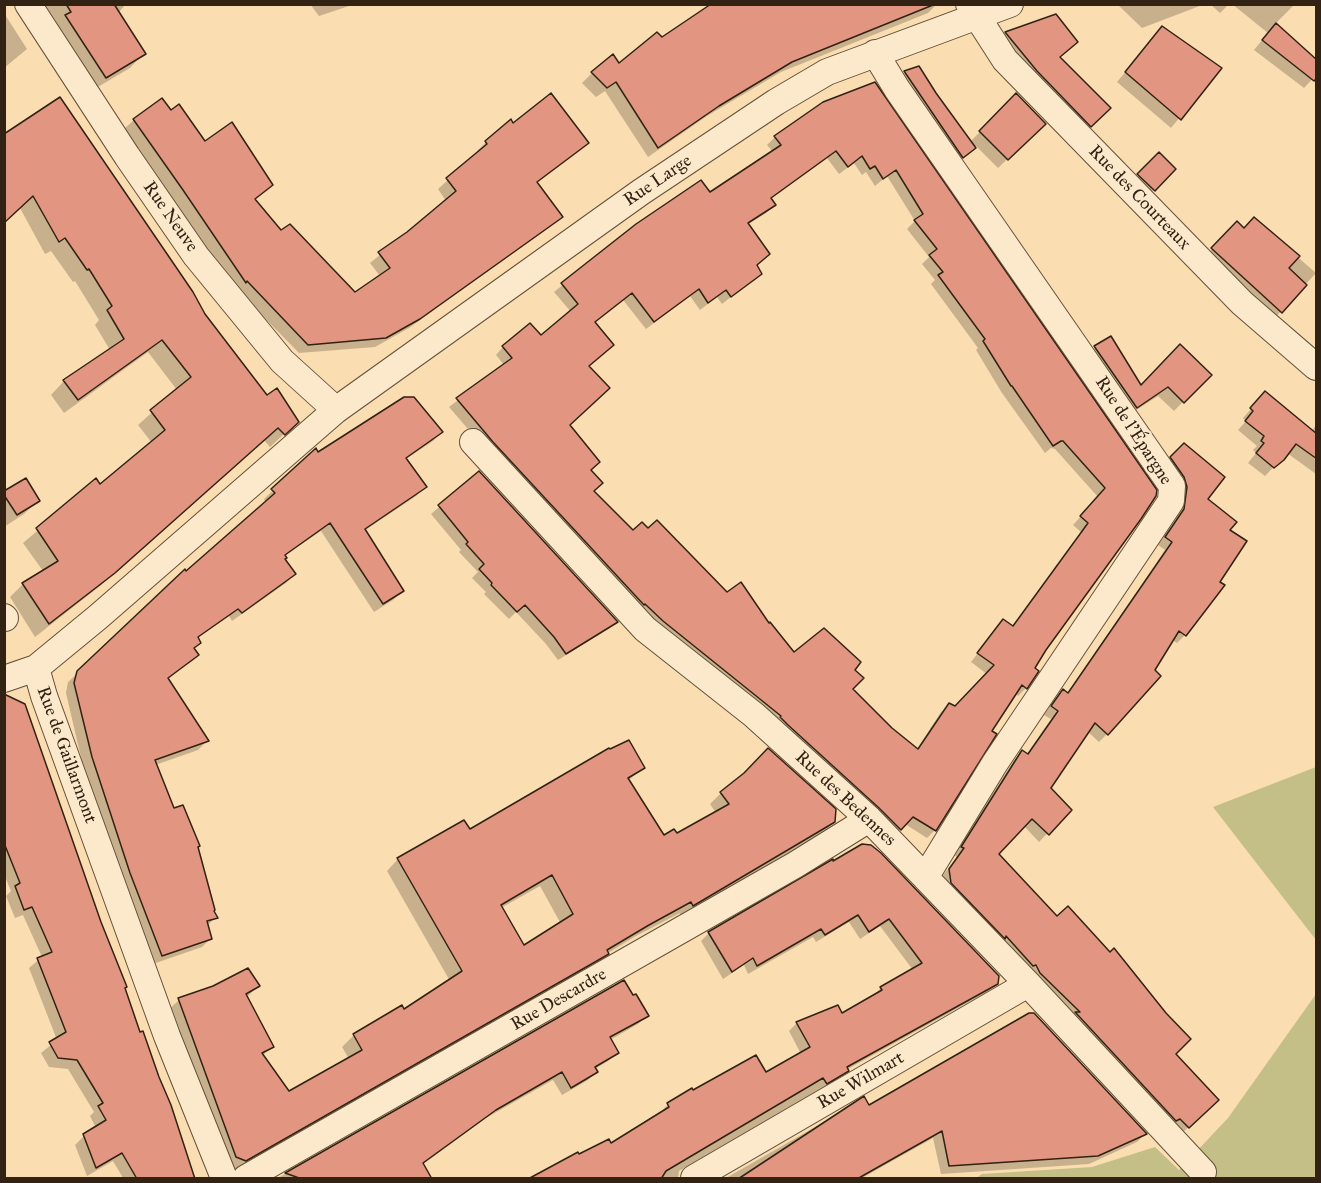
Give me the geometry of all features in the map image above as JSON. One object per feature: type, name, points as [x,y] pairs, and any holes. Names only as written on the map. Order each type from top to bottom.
[{"type":"street","name":"Rue Neuve","points":[[28,4],[196,256],[282,361],[336,410]]},
{"type":"street","name":"Rue Large","points":[[336,410],[641,192],[776,102],[827,72],[972,11],[1010,4]]},
{"type":"street","name":"Rue des Courteaux","points":[[972,11],[1005,60],[1242,303],[1317,367]]},
{"type":"street","name":"Rue de l'Épargne","points":[[875,53],[1172,486],[1172,501],[995,764],[926,876]]},
{"type":"street","name":"Rue de Gaillarmont","points":[[224,1179],[167,1036],[44,696],[36,668],[336,410]]},
{"type":"street","name":"Rue des Bedennes","points":[[473,442],[645,629],[754,715],[869,819],[1029,984],[1203,1172]]},
{"type":"street","points":[[4,679],[36,668]]},
{"type":"street","name":"Rue Descardre","points":[[246,1179],[785,871],[869,819]]},
{"type":"street","name":"Rue Wilmart","points":[[694,1179],[1029,984]]},
{"type":"shaded area","points":[[1316,767],[1316,940],[1213,807]]},
{"type":"shaded area","points":[[1316,994],[1316,1178],[976,1178],[982,1174],[1092,1167],[1155,1147],[1179,1170],[1228,1118]]},
{"type":"building","points":[[66,4],[114,4],[146,54],[106,78],[65,15],[71,12]]},
{"type":"building","points":[[711,4],[933,5],[792,62],[719,106],[658,148],[616,82],[607,88],[591,72],[613,54],[619,63],[657,32],[662,37]]},
{"type":"building","points":[[1056,14],[1078,42],[1060,57],[1111,108],[1091,127],[1037,71],[1005,32]]},
{"type":"building","points":[[1276,23],[1317,60],[1317,78],[1314,81],[1262,40]]},
{"type":"building","points":[[1162,26],[1222,68],[1181,120],[1125,72]]},
{"type":"building","points":[[919,66],[976,148],[963,158],[904,71]]},
{"type":"building","points":[[875,82],[1157,490],[1156,496],[1141,519],[1046,650],[1035,668],[1039,671],[1027,689],[1022,685],[992,731],[997,734],[936,831],[913,817],[901,830],[781,716],[644,605],[493,442],[456,398],[512,358],[502,346],[530,323],[541,335],[578,304],[561,283],[636,224],[701,180],[710,192],[781,145],[774,136],[823,102]],"holes":[[[836,151],[848,167],[862,156],[870,169],[875,166],[883,179],[896,170],[923,214],[914,220],[937,249],[929,255],[943,272],[938,275],[985,339],[983,341],[1011,386],[1053,446],[1063,441],[1105,488],[1080,516],[1088,523],[1013,626],[1003,619],[977,653],[994,665],[955,706],[949,703],[918,749],[892,728],[853,689],[864,678],[855,670],[861,662],[824,628],[794,652],[769,623],[741,582],[727,592],[657,520],[648,528],[642,522],[633,530],[594,491],[603,483],[591,470],[600,462],[570,425],[610,388],[589,366],[614,345],[595,322],[632,293],[654,322],[699,289],[708,303],[726,290],[731,297],[762,274],[757,265],[770,254],[748,223],[776,205],[771,198]]]},
{"type":"building","points":[[551,93],[589,143],[537,182],[563,217],[420,319],[386,338],[308,345],[247,281],[246,283],[133,119],[162,98],[171,110],[179,104],[205,141],[232,122],[273,185],[255,199],[281,230],[290,224],[355,292],[390,268],[378,252],[407,232],[456,191],[446,178],[487,144],[485,141],[511,119],[513,123]]},
{"type":"building","points":[[1016,93],[1046,124],[1008,160],[979,131]]},
{"type":"building","points":[[60,97],[193,292],[205,314],[267,395],[277,388],[299,422],[285,435],[278,428],[115,573],[49,624],[22,583],[58,561],[36,528],[96,478],[100,484],[165,430],[150,410],[191,377],[162,340],[78,400],[63,380],[124,339],[107,310],[112,306],[89,269],[87,270],[65,238],[59,242],[33,196],[4,223],[4,134]]},
{"type":"building","points":[[1159,152],[1176,169],[1155,191],[1137,174]]},
{"type":"building","points":[[1254,217],[1300,256],[1289,268],[1307,285],[1282,313],[1211,248],[1237,221],[1244,228]]},
{"type":"building","points":[[1111,336],[1141,385],[1180,344],[1212,375],[1184,403],[1168,387],[1137,408],[1094,346]]},
{"type":"building","points":[[1265,391],[1317,434],[1317,459],[1296,444],[1284,460],[1274,468],[1256,453],[1264,443],[1261,441],[1264,436],[1245,421],[1253,411],[1250,408]]},
{"type":"building","points":[[404,397],[414,397],[443,432],[406,458],[427,487],[365,529],[404,591],[383,604],[330,523],[285,555],[287,558],[285,559],[296,574],[242,613],[238,609],[198,637],[201,643],[194,648],[199,655],[168,678],[209,741],[155,760],[174,808],[183,805],[200,846],[198,847],[214,911],[218,918],[207,921],[212,939],[162,956],[130,873],[92,757],[74,683],[77,671],[185,569],[186,571],[275,493],[271,489],[316,448],[318,452]]},
{"type":"building","points":[[1184,443],[1225,477],[1208,499],[1237,522],[1230,530],[1247,541],[1220,582],[1225,585],[1186,636],[1179,631],[1155,670],[1161,676],[1108,735],[1095,723],[1051,788],[1072,810],[1049,835],[1032,819],[999,854],[1057,916],[1068,906],[1110,952],[1114,948],[1166,1013],[1191,1039],[1176,1054],[1219,1100],[1189,1128],[1180,1119],[1176,1121],[1075,1012],[1080,1012],[1040,973],[1036,965],[1033,966],[1006,936],[1005,939],[951,883],[949,869],[964,848],[961,847],[1022,750],[1028,754],[1058,711],[1051,706],[1063,689],[1068,693],[1172,542],[1165,537],[1184,509],[1187,487],[1184,477],[1170,457]]},
{"type":"building","points":[[479,471],[618,622],[566,654],[525,605],[517,612],[491,585],[492,583],[479,569],[484,564],[466,544],[468,542],[438,505]]},
{"type":"building","points":[[26,478],[40,501],[17,515],[4,495],[4,491]]},
{"type":"building","points":[[4,694],[25,704],[101,922],[127,987],[125,988],[140,1032],[143,1031],[171,1105],[195,1179],[137,1179],[122,1153],[96,1168],[83,1134],[106,1120],[98,1106],[103,1103],[77,1060],[58,1058],[49,1042],[66,1032],[37,958],[52,952],[32,907],[24,910],[15,886],[20,883],[4,843]]},
{"type":"building","points":[[629,740],[645,768],[628,778],[664,835],[674,829],[677,833],[729,804],[720,792],[744,773],[768,748],[836,809],[835,822],[693,906],[691,902],[649,925],[607,950],[609,954],[246,1161],[236,1157],[178,998],[213,986],[248,968],[260,986],[246,994],[274,1047],[262,1053],[289,1091],[362,1050],[353,1034],[402,1005],[404,1009],[462,971],[397,858],[464,820],[470,829]],"holes":[[[552,875],[573,914],[524,945],[501,905]]]},
{"type":"building","points":[[862,844],[871,845],[881,853],[999,976],[998,984],[847,1067],[849,1071],[827,1084],[823,1078],[666,1171],[661,1179],[528,1179],[578,1152],[579,1154],[609,1139],[611,1143],[669,1107],[667,1103],[756,1055],[766,1072],[810,1047],[796,1022],[838,1005],[842,1013],[882,990],[880,987],[922,963],[889,919],[869,932],[858,915],[825,935],[821,929],[757,966],[753,958],[732,972],[708,932]]},
{"type":"building","points":[[624,980],[633,995],[636,994],[649,1016],[610,1037],[619,1053],[595,1067],[598,1072],[571,1088],[562,1072],[496,1110],[423,1163],[432,1179],[302,1179],[285,1173]]},
{"type":"building","points":[[1029,1013],[1034,1013],[1147,1134],[1098,1156],[949,1166],[942,1131],[857,1179],[738,1179],[864,1096],[869,1105]]}]
